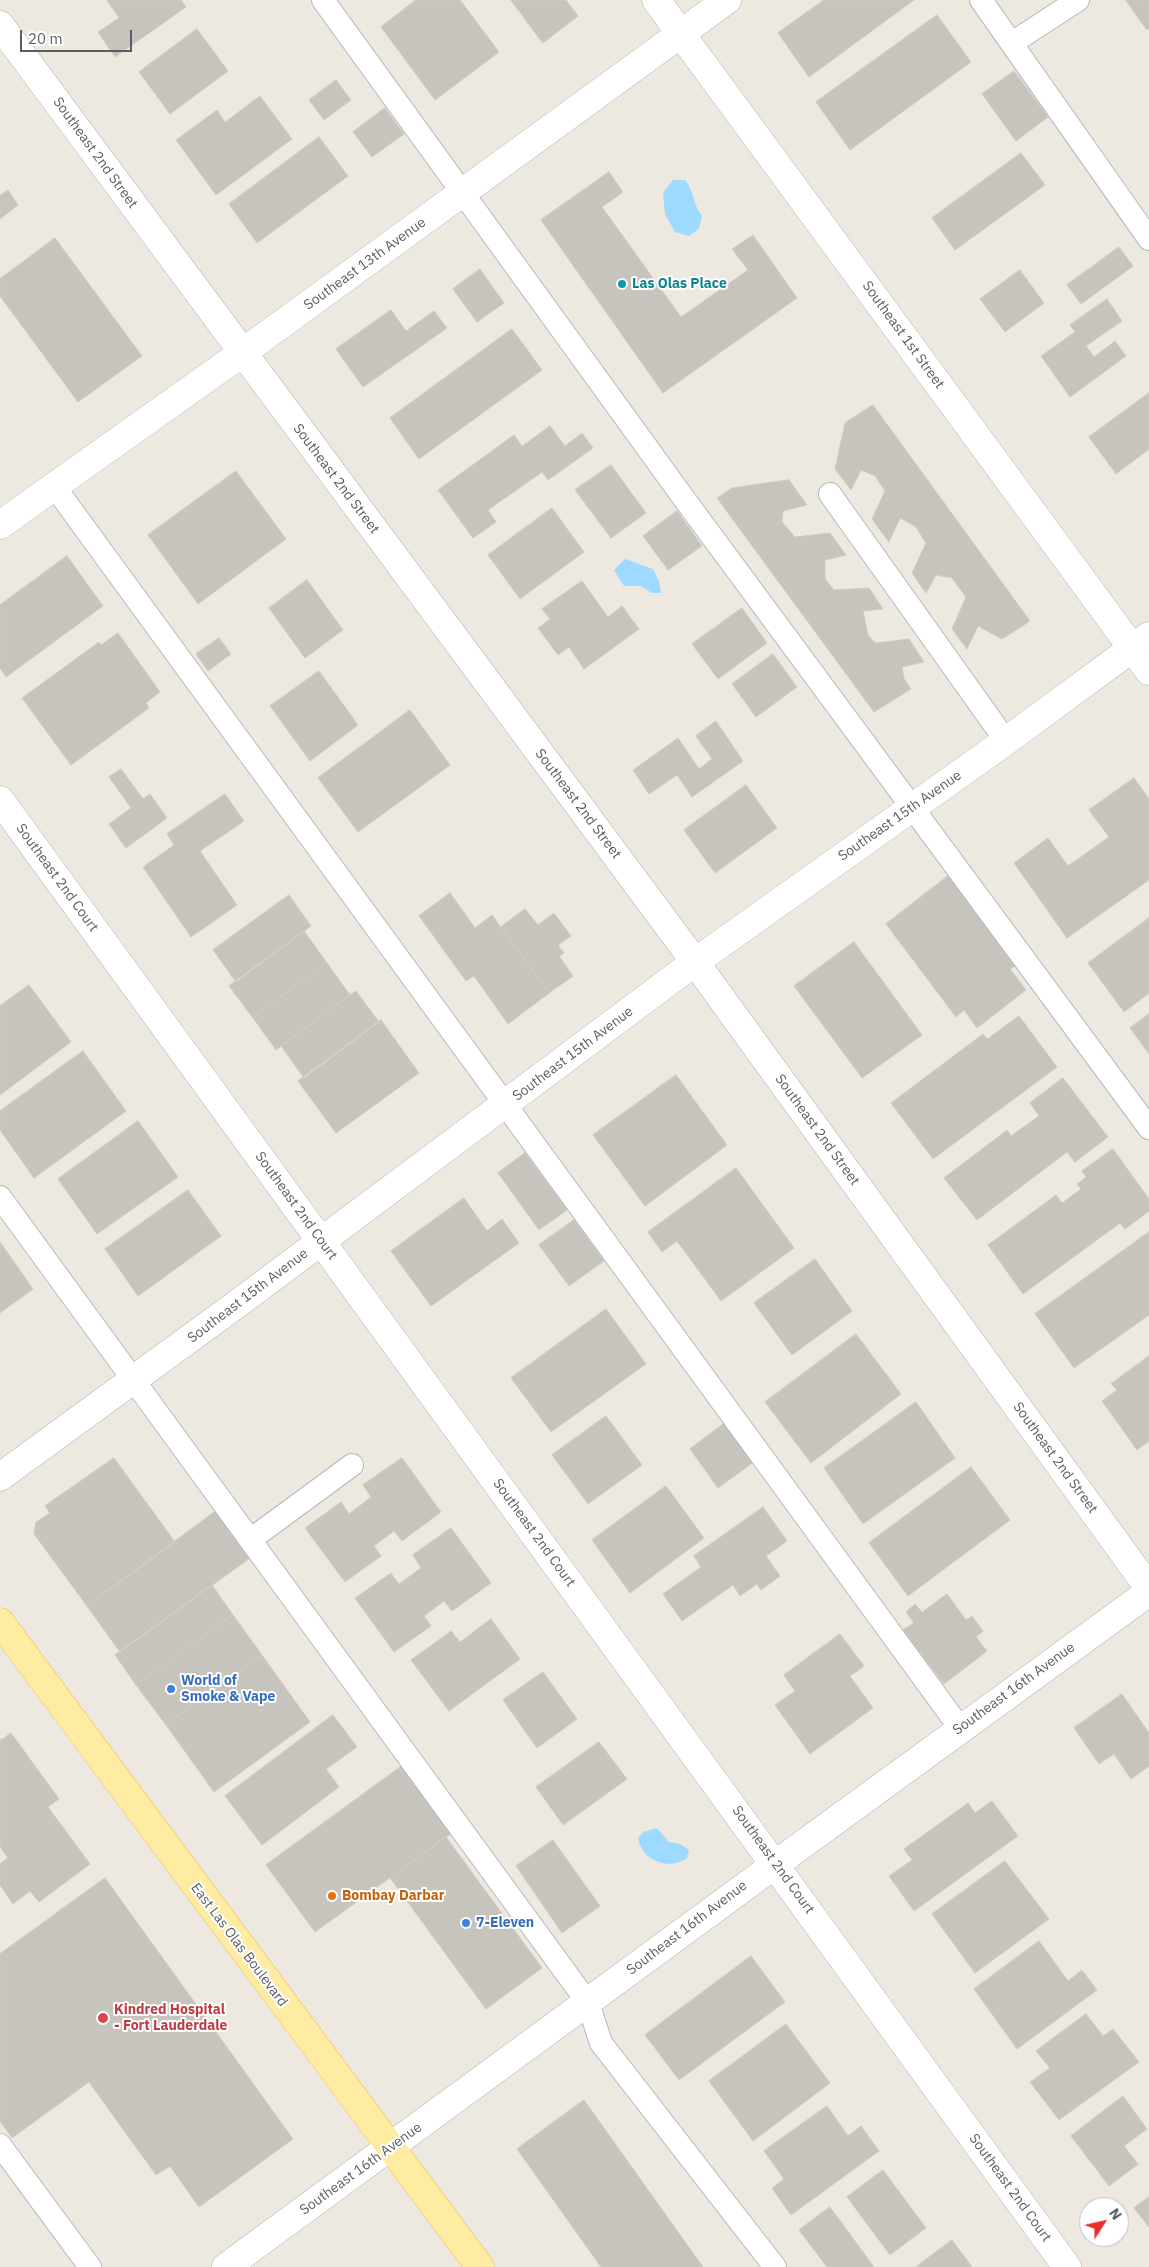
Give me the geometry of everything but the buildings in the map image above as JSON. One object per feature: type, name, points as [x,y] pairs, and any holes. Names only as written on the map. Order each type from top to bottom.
[{"type":"main road","name":"East Las Olas Boulevard","points":[[0,1622],[68,1716],[480,2267]]},
{"type":"street","name":"Southeast 1st Street","points":[[656,0],[1141,642],[1149,671]]},
{"type":"street","name":"Southeast 13th Avenue","points":[[0,525],[242,353],[726,0]]},
{"type":"street","name":"Southeast 2nd Street","points":[[0,24],[695,962],[1149,1590]]},
{"type":"street","name":"Southeast 15th Avenue","points":[[0,1477],[133,1381],[695,962],[1006,741],[1141,642]]},
{"type":"street","name":"Southeast 2nd Court","points":[[0,800],[1068,2267]]},
{"type":"street","name":"Southeast 16th Avenue","points":[[226,2267],[588,2003],[775,1862],[1149,1590]]},
{"type":"lane","points":[[323,0],[691,508],[1149,1128]]},
{"type":"lane","points":[[980,0],[1149,239]]},
{"type":"lane","points":[[1012,43],[1078,0]]},
{"type":"lane","points":[[54,486],[960,1728]]},
{"type":"lane","points":[[830,494],[1006,741]]},
{"type":"lane","points":[[0,1197],[588,2003],[601,2043],[775,2267]]},
{"type":"lane","points":[[250,1540],[352,1465]]},
{"type":"lane","points":[[0,2144],[90,2267]]},
{"type":"water","points":[[673,180],[685,180],[702,216],[699,229],[689,236],[675,232],[665,214],[663,193]]},
{"type":"water","points":[[625,559],[653,569],[659,581],[661,593],[652,593],[640,586],[624,586],[614,570]]},
{"type":"water","points":[[657,1828],[669,1842],[680,1844],[689,1850],[687,1858],[672,1864],[657,1861],[645,1853],[638,1838],[643,1832]]},
{"type":"place","name":"Las Olas Place","points":[[622,284]]},
{"type":"place","name":"World of Smoke & Vape","points":[[171,1689]]},
{"type":"place","name":"Bombay Darbar","points":[[332,1896]]},
{"type":"place","name":"7-Eleven","points":[[466,1923]]},
{"type":"place","name":"Kindred Hospital - Fort Lauderdale","points":[[103,2018]]}]
